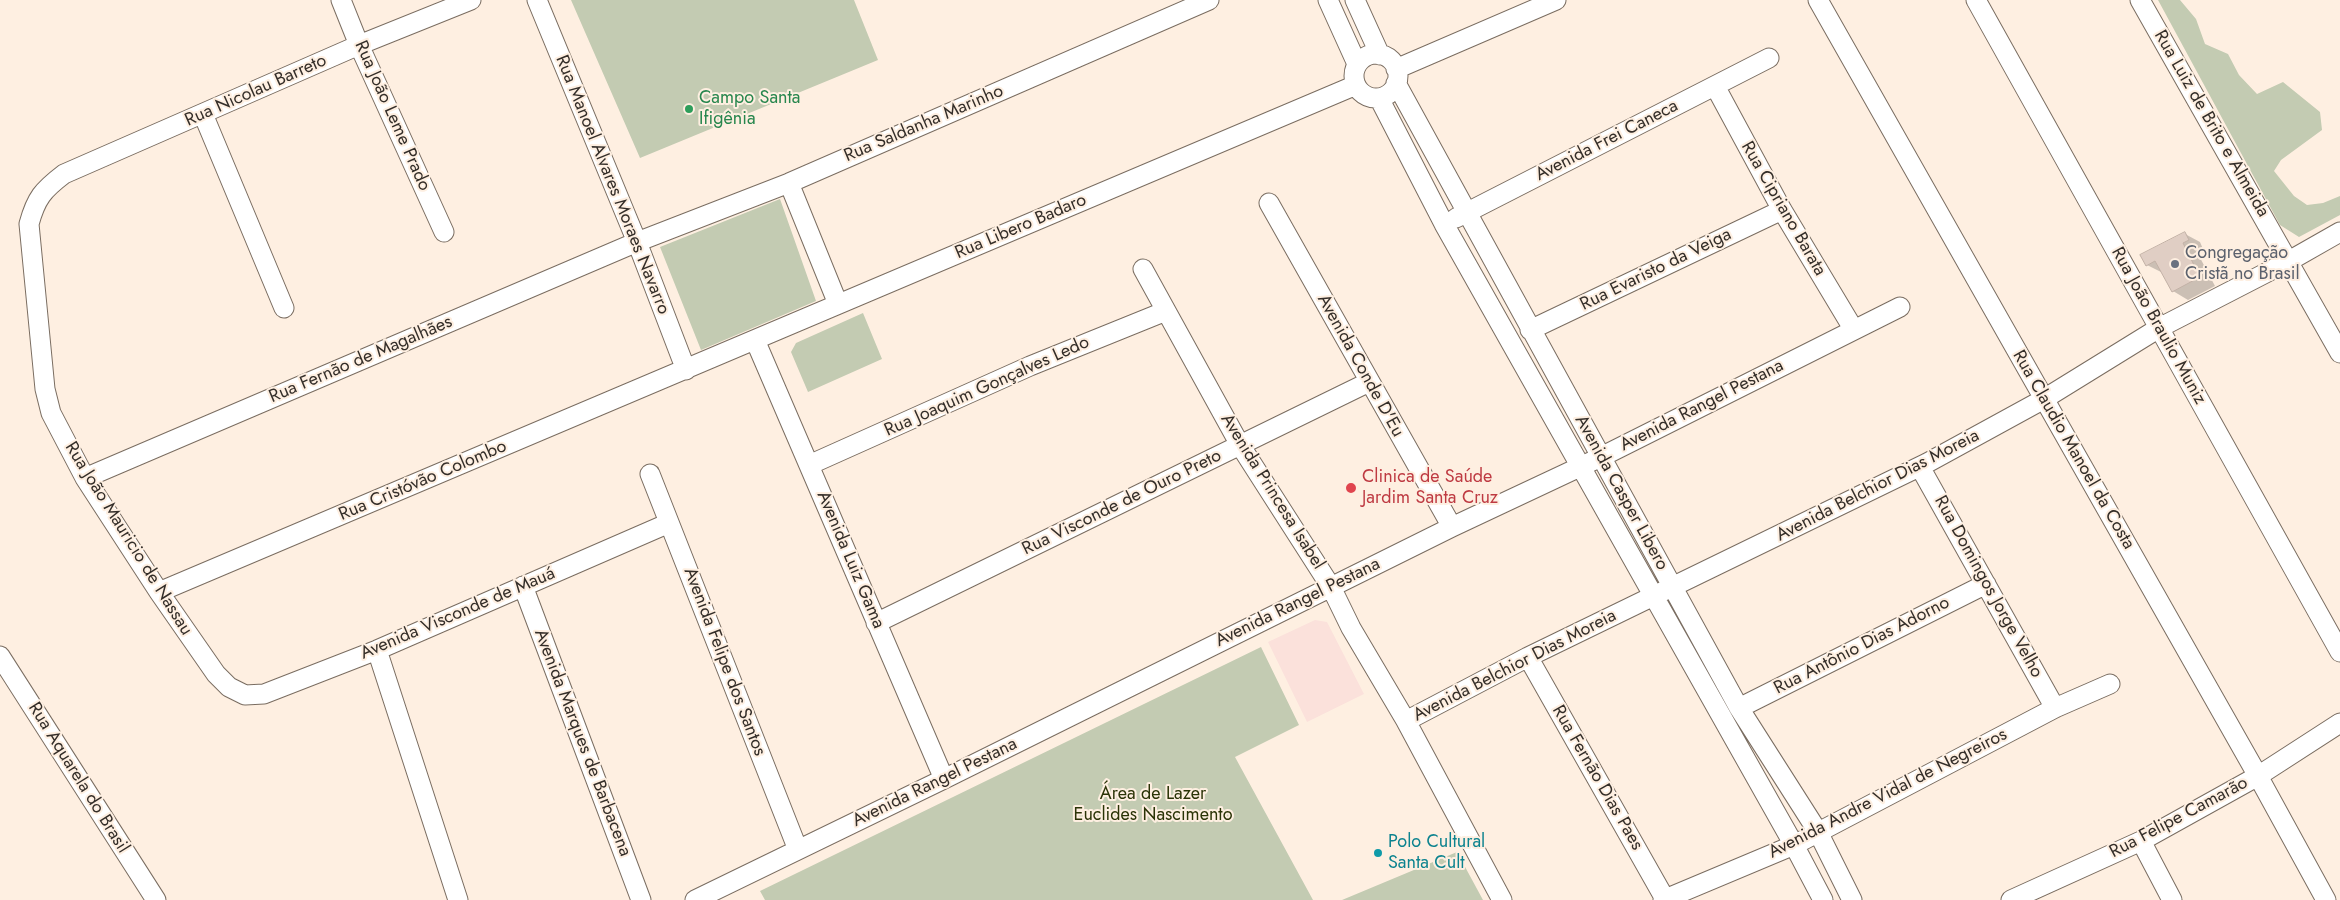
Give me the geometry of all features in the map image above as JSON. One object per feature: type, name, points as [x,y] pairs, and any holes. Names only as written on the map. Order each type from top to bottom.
[{"type":"street","name":"Rua João Leme Prado","points":[[341,0],[359,45],[444,232]]},
{"type":"street","name":"Rua Nicolau Barreto","points":[[44,189],[64,174],[359,45],[471,0]]},
{"type":"street","name":"Rua Manoel Alvares Moraes Navarro","points":[[536,0],[637,242],[686,370]]},
{"type":"street","name":"Rua Saldanha Marinho","points":[[637,242],[789,183],[1210,0]]},
{"type":"street","points":[[1328,0],[1357,64],[1354,78],[1356,85],[1365,96],[1379,98],[1392,92],[1396,76],[1390,59],[1380,55],[1369,55],[1357,64]]},
{"type":"street","points":[[1355,0],[1380,55]]},
{"type":"street","points":[[1396,76],[1556,0]]},
{"type":"street","name":"Rua Claudio Manoel da Costa","points":[[1818,0],[2258,776],[2326,900]]},
{"type":"street","name":"Rua João Braulio Muniz","points":[[1976,0],[2340,652]]},
{"type":"street","name":"Rua Luiz de Brito e Almeida","points":[[2140,0],[2340,353]]},
{"type":"street","name":"Avenida Frei Caneca","points":[[1444,224],[1769,58]]},
{"type":"street","name":"Avenida Casper Libero","points":[[1396,76],[1530,330],[1600,457],[1739,708],[1818,832],[1852,900]]},
{"type":"street","name":"Rua Libero Badaro","points":[[686,370],[1356,85]]},
{"type":"street","name":"Rua Cipriano Barata","points":[[1715,86],[1782,210],[1854,330]]},
{"type":"street","name":"Avenida Casper Libero","points":[[1379,98],[1444,224],[1581,466],[1653,598],[1794,845],[1823,900]]},
{"type":"street","points":[[203,114],[284,308]]},
{"type":"street","points":[[789,183],[838,304]]},
{"type":"street","name":"Rua João Mauricio de Nassau","points":[[44,189],[34,205],[29,224],[45,389],[50,413],[85,478],[159,592],[216,674],[228,687],[245,695]]},
{"type":"street","name":"Avenida Conde D'Eu","points":[[1269,203],[1452,527]]},
{"type":"street","name":"Rua Evaristo da Veiga","points":[[1530,330],[1782,210]]},
{"type":"street","name":"Avenida Belchior Dias Moreia","points":[[1406,721],[1528,658],[1920,467],[2044,399],[2158,328],[2289,261],[2340,232]]},
{"type":"street","name":"Rua Fernão de Magalhães","points":[[85,478],[637,242]]},
{"type":"street","name":"Avenida Princesa Isabel","points":[[1143,269],[1240,445],[1331,586],[1351,628],[1406,721],[1502,900]]},
{"type":"street","name":"Avenida Rangel Pestana","points":[[695,900],[944,779],[1331,586],[1600,457],[1900,307]]},
{"type":"street","name":"Rua Joaquim Gonçalves Ledo","points":[[810,465],[1030,366],[1166,311]]},
{"type":"street","name":"Avenida Luiz Gama","points":[[755,340],[944,779]]},
{"type":"street","name":"Rua Cristóvão Colombo","points":[[159,592],[686,370]]},
{"type":"street","name":"Rua Visconde de Ouro Preto","points":[[876,623],[1369,382]]},
{"type":"street","name":"Rua Domingos Jorge Velho","points":[[1920,467],[2055,708]]},
{"type":"street","name":"Avenida Felipe dos Santos","points":[[650,474],[798,850]]},
{"type":"street","name":"Avenida Visconde de Mauá","points":[[245,695],[264,694],[377,650],[669,523]]},
{"type":"street","name":"Rua Antônio Dias Adorno","points":[[1739,708],[1986,584]]},
{"type":"street","name":"Avenida Marques de Barbacena","points":[[523,586],[641,900]]},
{"type":"street","points":[[377,650],[458,900]]},
{"type":"street","name":"Rua Aquarela do Brasil","points":[[0,656],[156,900]]},
{"type":"street","name":"Rua Fernão Dias Paes","points":[[1528,658],[1664,899]]},
{"type":"street","name":"Avenida Andre Vidal de Negreiros","points":[[1664,899],[1794,845],[2055,708],[2110,684]]},
{"type":"street","name":"Rua Felipe Camarão","points":[[2011,900],[2141,840],[2258,776],[2340,723]]},
{"type":"street","points":[[2141,840],[2172,900]]},
{"type":"shaded area","points":[[1315,620],[1327,622],[1364,694],[1307,722],[1268,642]]},
{"type":"green space","name":"Campo Santa Ifigênia","points":[[571,0],[854,0],[878,60],[640,158]]},
{"type":"green space","points":[[2158,0],[2180,0],[2196,19],[2205,44],[2228,54],[2239,75],[2257,94],[2283,82],[2320,112],[2322,130],[2281,160],[2274,171],[2294,196],[2307,205],[2323,203],[2340,196],[2340,215],[2299,237],[2280,225]]},
{"type":"green space","points":[[780,199],[816,301],[701,350],[660,247]]},
{"type":"green space","points":[[863,313],[882,359],[808,392],[791,352],[796,343]]},
{"type":"green space","name":"Área de Lazer Euclides Nascimento","points":[[1261,647],[1299,725],[1235,757],[1313,900],[765,900],[760,891]]},
{"type":"green space","points":[[1457,852],[1483,900],[1342,900]]},
{"type":"building","name":"Congregação Cristã no Brasil","points":[[2185,232],[2189,240],[2183,243],[2200,277],[2172,292],[2155,261],[2146,266],[2140,255]]},
{"type":"place","name":"Campo Santa Ifigênia","points":[[689,109]]},
{"type":"place","name":"Congregação Cristã no Brasil","points":[[2175,264]]},
{"type":"place","name":"Clinica de Saúde Jardim Santa Cruz","points":[[1351,488]]},
{"type":"place","name":"Polo Cultural Santa Cult","points":[[1378,853]]}]
